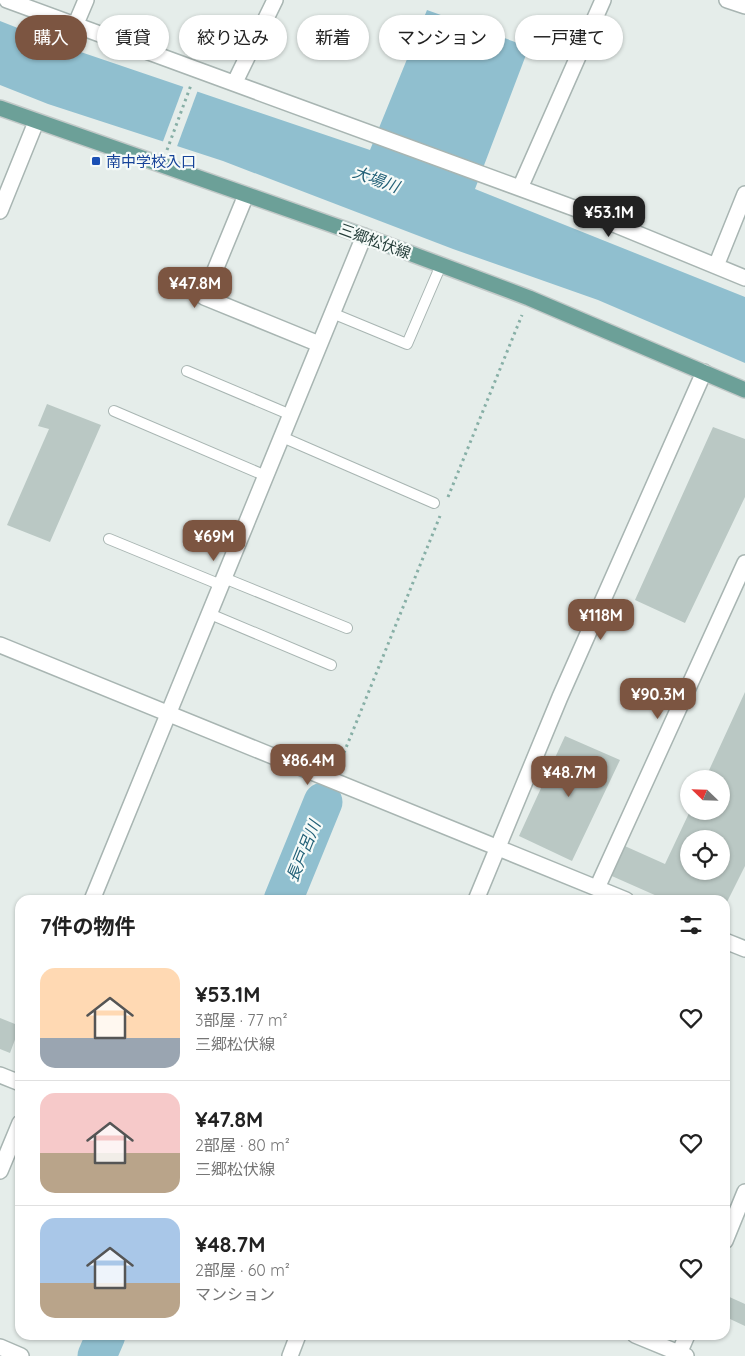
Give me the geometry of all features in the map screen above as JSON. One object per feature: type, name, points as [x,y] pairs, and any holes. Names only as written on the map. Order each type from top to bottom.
[{"type":"main road","name":"三郷松伏線","points":[[0,108],[364,236],[529,298],[745,390]]},
{"type":"street","points":[[7,0],[46,15]]},
{"type":"street","points":[[80,15],[86,0]]},
{"type":"street","points":[[235,82],[275,0]]},
{"type":"street","points":[[520,188],[603,0]]},
{"type":"street","points":[[727,0],[745,6]]},
{"type":"street","points":[[87,30],[235,82],[483,174],[745,278]]},
{"type":"street","points":[[0,211],[36,122]]},
{"type":"street","points":[[716,266],[745,194]]},
{"type":"street","points":[[246,195],[204,297],[319,344]]},
{"type":"street","points":[[94,895],[364,236]]},
{"type":"street","points":[[478,895],[560,697],[704,372]]},
{"type":"street","points":[[597,888],[745,563]]},
{"type":"street","points":[[0,645],[614,895]]},
{"type":"street","points":[[730,943],[745,949]]},
{"type":"street","points":[[0,1075],[15,1080]]},
{"type":"street","points":[[0,1171],[15,1135]]},
{"type":"street","points":[[730,1229],[745,1192]]},
{"type":"street","points":[[290,1356],[296,1340]]},
{"type":"street","points":[[646,1340],[681,1355],[685,1340]]},
{"type":"street","points":[[0,1348],[21,1356]]},
{"type":"lane","points":[[332,313],[407,344],[441,265]]},
{"type":"lane","points":[[187,371],[291,415]]},
{"type":"lane","points":[[114,411],[266,476]]},
{"type":"lane","points":[[282,437],[434,502]]},
{"type":"lane","points":[[109,539],[347,628]]},
{"type":"lane","points":[[210,614],[331,665]]},
{"type":"path","points":[[166,153],[194,77]]},
{"type":"path","points":[[446,504],[524,310]]},
{"type":"path","points":[[333,780],[442,513]]},
{"type":"water","points":[[427,10],[441,15],[425,15]]},
{"type":"water","name":"大場川","points":[[0,21],[15,27],[15,60],[87,60],[87,54],[97,58],[97,60],[104,60],[370,150],[407,60],[505,60],[505,38],[515,42],[515,60],[524,60],[475,189],[745,297],[745,363],[598,300],[453,249],[223,161],[48,104],[0,85]]},
{"type":"pier","points":[[184,85],[198,90],[176,149],[162,144]]},
{"type":"building","points":[[47,404],[101,425],[50,542],[7,525],[49,429],[38,426]]},
{"type":"building","points":[[713,427],[745,439],[745,497],[685,623],[635,600]]},
{"type":"building","points":[[745,692],[745,866],[730,896],[655,895],[605,873],[618,843],[665,864],[680,832],[680,880],[730,880],[730,830],[681,830],[686,820],[730,820],[730,770],[709,770]]},
{"type":"building","points":[[565,736],[620,760],[572,861],[519,836]]},
{"type":"building","points":[[0,1018],[15,1024],[15,1040],[10,1053],[0,1049]]},
{"type":"building","points":[[730,1297],[745,1304],[745,1326],[730,1319]]},
{"type":"waterway","name":"長戸呂川","points":[[285,895],[323,802]]},
{"type":"waterway","name":"長戸呂川","points":[[97,1356],[104,1340]]},
{"type":"place","name":"南中学校入口","points":[[96,161]]}]
